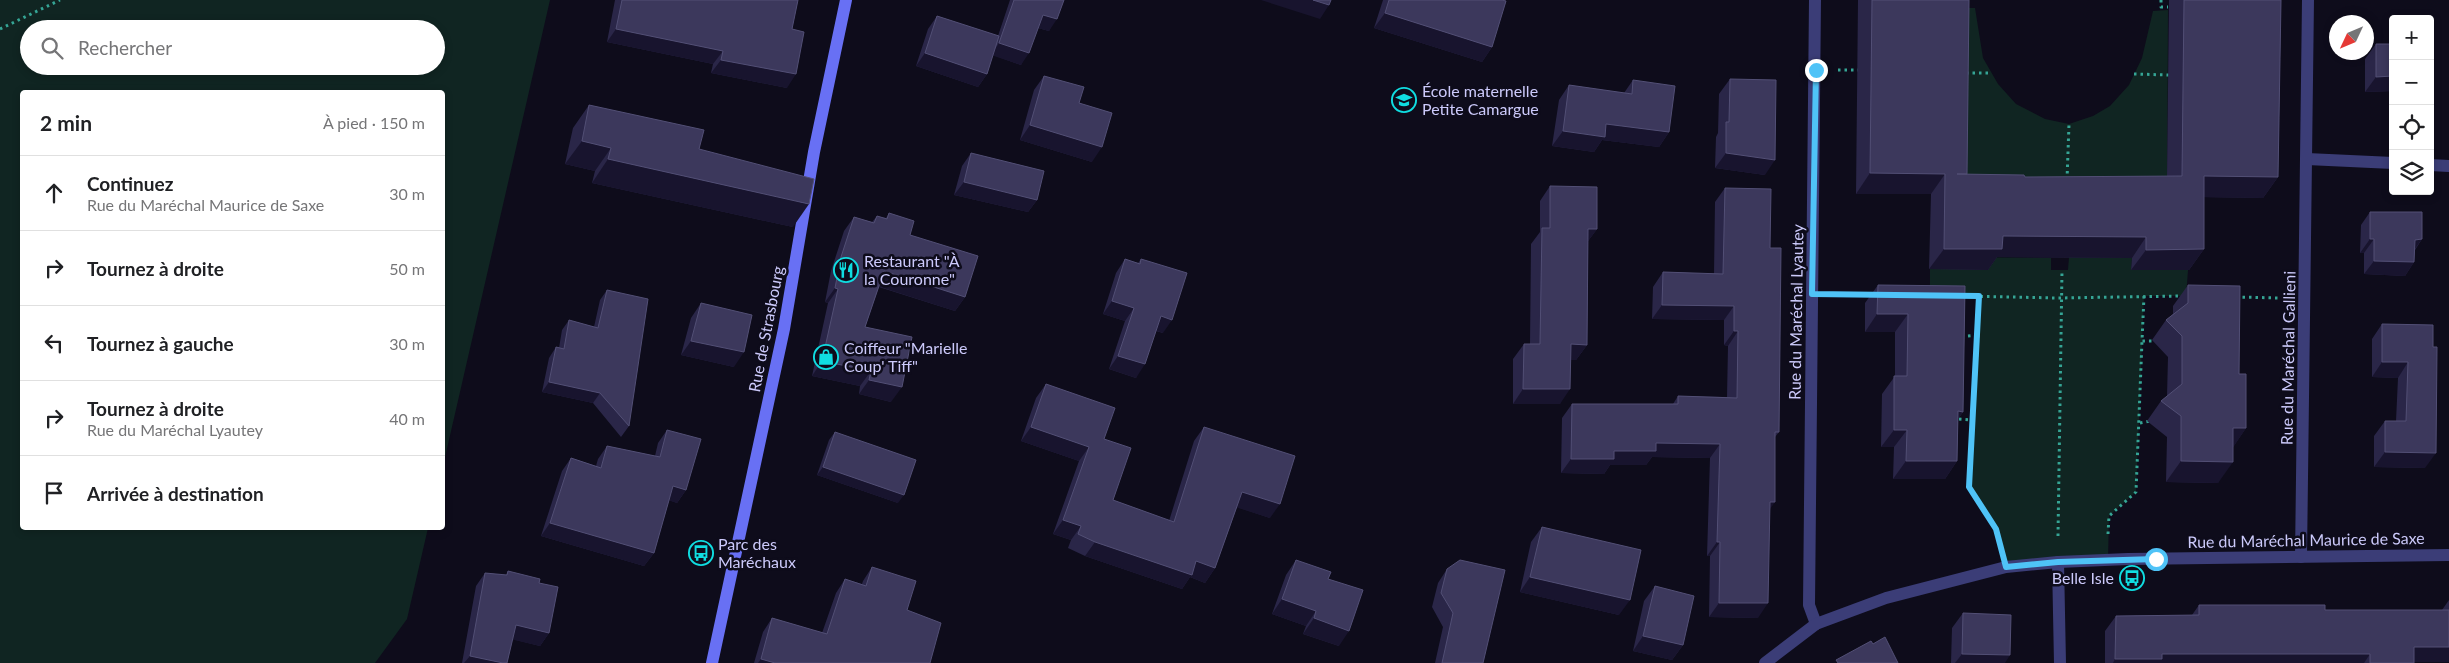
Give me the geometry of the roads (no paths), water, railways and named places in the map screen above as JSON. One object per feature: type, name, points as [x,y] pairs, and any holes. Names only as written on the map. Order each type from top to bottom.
[{"type":"main road","name":"Rue de Strasbourg","points":[[712,663],[784,329],[814,152],[846,0]]},
{"type":"street","name":"Rue du Maréchal Lyautey","points":[[1815,0],[1816,70],[1809,605],[1816,624]]},
{"type":"street","name":"Rue du Maréchal Gallieni","points":[[2301,557],[2308,0]]},
{"type":"street","points":[[2307,159],[2389,163]]},
{"type":"street","points":[[2434,165],[2449,166]]},
{"type":"street","name":"Rue du Maréchal Maurice de Saxe","points":[[1765,663],[1816,624],[1886,598],[2006,567],[2108,560],[2449,555]]},
{"type":"street","points":[[2058,562],[2060,663]]},
{"type":"place","name":"École maternelle Petite Camargue","points":[[1404,100]]},
{"type":"place","name":"Restaurant \"À la Couronne\"","points":[[846,270]]},
{"type":"place","name":"Coiffeur \"Marielle Coup' Tiff\"","points":[[826,357]]},
{"type":"place","name":"Parc des Maréchaux","points":[[701,553]]},
{"type":"place","name":"Belle Isle","points":[[2132,578]]}]
